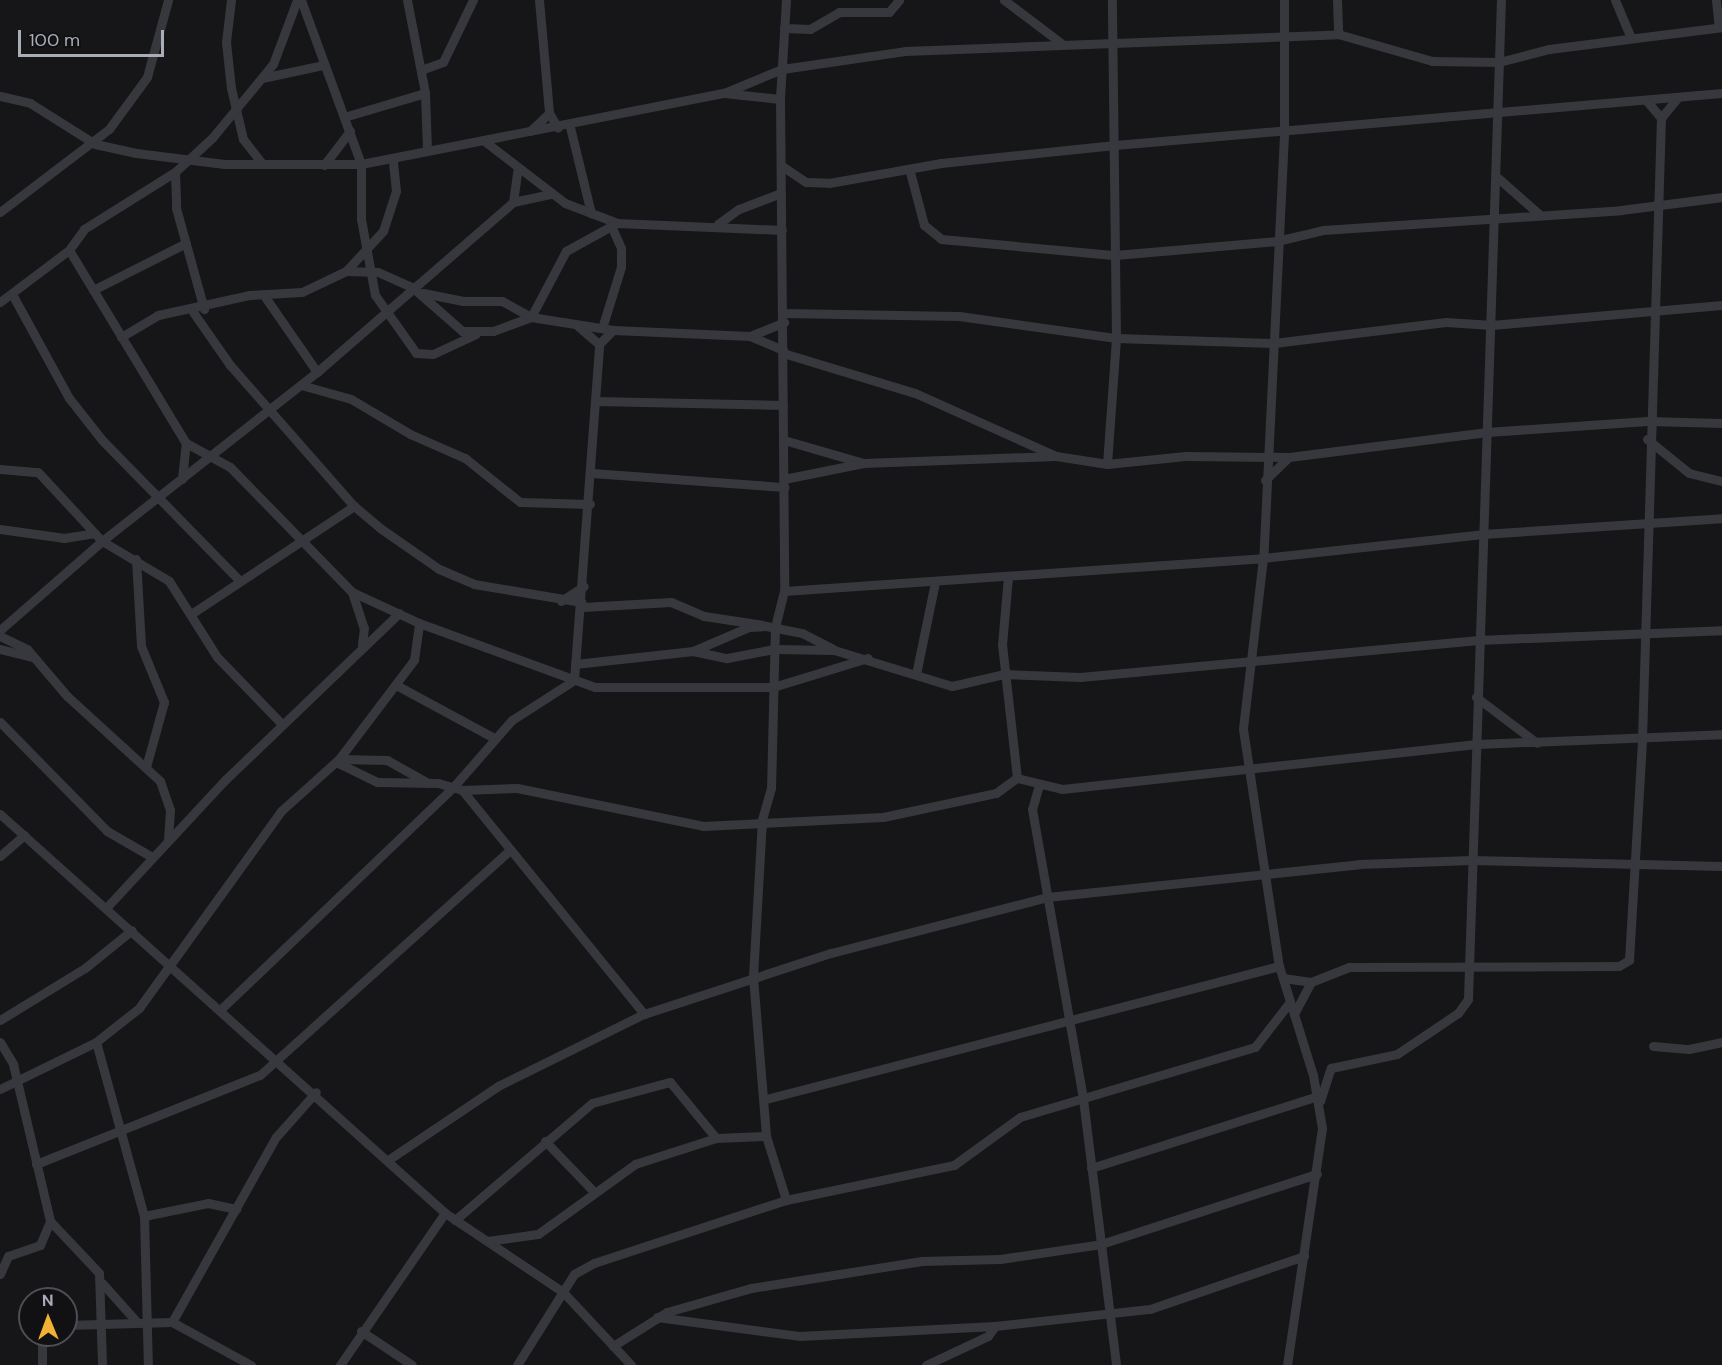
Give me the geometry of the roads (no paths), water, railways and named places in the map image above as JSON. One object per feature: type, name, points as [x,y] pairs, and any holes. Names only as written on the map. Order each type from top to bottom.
[{"type":"street","points":[[0,212],[95,144],[147,77],[168,0]]},
{"type":"street","points":[[231,0],[226,42],[234,105],[243,139],[262,163]]},
{"type":"street","points":[[299,0],[361,164],[368,270],[385,311],[409,348],[424,356],[477,333],[531,317],[556,262],[576,243],[614,224]]},
{"type":"street","points":[[0,302],[69,250],[84,229],[175,172],[190,160],[234,105],[262,78],[279,54],[299,0]]},
{"type":"street","points":[[407,0],[425,93],[427,150]]},
{"type":"street","points":[[421,70],[443,62],[473,0]]},
{"type":"street","points":[[539,0],[549,113],[558,128]]},
{"type":"street","points":[[786,0],[780,99],[784,591],[771,626],[774,649],[771,788],[762,820],[753,977],[766,1099],[766,1136],[786,1200]]},
{"type":"street","points":[[784,28],[810,29],[839,12],[889,12],[899,0]]},
{"type":"street","points":[[1004,0],[1061,43]]},
{"type":"street","points":[[1103,464],[1109,451],[1116,338],[1112,0]]},
{"type":"street","points":[[1284,0],[1284,135],[1277,241],[1274,343],[1266,458],[1263,558],[1248,661],[1247,769],[1279,966],[1319,1100]]},
{"type":"street","points":[[1337,0],[1338,34]]},
{"type":"street","points":[[1287,1365],[1317,1174],[1319,1100],[1326,1076],[1338,1063],[1388,1058],[1458,1013],[1468,999],[1471,860],[1477,744],[1478,640],[1497,215],[1501,0]]},
{"type":"street","points":[[1615,0],[1630,38]]},
{"type":"street","points":[[0,96],[30,103],[95,144],[190,160],[324,165],[361,164],[393,161],[427,150],[570,127],[724,93],[782,69],[905,51],[1061,43],[1284,38],[1338,34],[1432,61],[1499,62],[1630,38],[1721,27],[1716,0]]},
{"type":"street","points":[[262,78],[323,65]]},
{"type":"street","points":[[344,117],[425,93]]},
{"type":"street","points":[[724,93],[780,99]]},
{"type":"street","points":[[782,166],[806,182],[910,172],[941,163],[1115,145],[1284,135],[1722,93]]},
{"type":"street","points":[[1283,978],[1311,982],[1349,967],[1626,964],[1636,866],[1642,739],[1647,439],[1661,118],[1677,98]]},
{"type":"street","points":[[1646,100],[1661,118]]},
{"type":"street","points":[[523,135],[549,113]]},
{"type":"street","points":[[570,127],[591,213]]},
{"type":"street","points":[[324,165],[350,131]]},
{"type":"street","points":[[483,140],[551,194],[614,224],[718,224],[782,230]]},
{"type":"street","points":[[121,337],[158,315],[193,312],[263,294],[302,292],[346,271],[366,255],[391,212],[393,161]]},
{"type":"street","points":[[513,202],[518,167]]},
{"type":"street","points":[[175,172],[174,196],[204,309]]},
{"type":"street","points":[[910,172],[930,235],[983,245],[1115,255],[1277,241],[1323,230],[1497,215],[1539,214],[1722,197]]},
{"type":"street","points":[[1498,178],[1539,214]]},
{"type":"street","points":[[718,224],[739,209],[782,193]]},
{"type":"street","points":[[0,630],[102,541],[214,457],[317,372],[412,286],[513,202],[551,194]]},
{"type":"street","points":[[602,328],[621,267],[621,248],[614,224]]},
{"type":"street","points":[[93,290],[186,243]]},
{"type":"street","points":[[69,250],[186,443],[230,467],[352,592],[419,623],[574,681],[622,689],[773,687],[869,658]]},
{"type":"street","points":[[346,271],[368,270],[412,286],[423,293],[450,324],[477,333]]},
{"type":"street","points":[[423,293],[463,301],[502,301],[531,317],[613,330],[750,336],[783,352],[915,393],[1056,456]]},
{"type":"street","points":[[12,294],[69,398],[156,502],[239,580]]},
{"type":"street","points":[[263,294],[317,372]]},
{"type":"street","points":[[750,336],[783,317],[959,316],[1116,338],[1274,343],[1446,322],[1492,325],[1722,305]]},
{"type":"street","points":[[193,312],[269,410],[354,506],[456,577],[582,604],[671,602],[704,616],[771,626],[834,650],[869,658],[916,674],[939,686],[1004,674],[1080,677],[1478,640],[1722,630]]},
{"type":"street","points":[[578,325],[599,344]]},
{"type":"street","points":[[574,681],[591,504],[599,344],[613,330]]},
{"type":"street","points":[[301,385],[351,399],[410,434],[465,458],[520,502],[591,504]]},
{"type":"street","points":[[595,401],[783,405]]},
{"type":"street","points":[[592,473],[784,483],[863,463],[1056,456],[1103,464],[1186,456],[1289,457],[1487,432],[1648,421],[1722,423]]},
{"type":"street","points":[[1647,439],[1689,473],[1722,481]]},
{"type":"street","points":[[783,440],[863,463]]},
{"type":"street","points":[[182,479],[186,443]]},
{"type":"street","points":[[1265,480],[1289,457]]},
{"type":"street","points":[[0,470],[38,472],[102,541],[136,559],[168,581],[217,657],[281,723]]},
{"type":"street","points":[[191,614],[239,580],[354,506]]},
{"type":"street","points":[[784,591],[1263,558],[1483,534],[1722,518]]},
{"type":"street","points":[[0,529],[64,538],[95,533]]},
{"type":"street","points":[[136,559],[141,646],[164,702],[146,767]]},
{"type":"street","points":[[1008,577],[1004,674],[1017,778]]},
{"type":"street","points":[[916,674],[935,582]]},
{"type":"street","points":[[561,601],[584,586]]},
{"type":"street","points":[[352,592],[364,628],[363,645]]},
{"type":"street","points":[[106,908],[168,838],[281,723],[399,613]]},
{"type":"street","points":[[0,1089],[96,1042],[139,1008],[171,968],[281,812],[338,760],[396,685],[418,651],[419,623]]},
{"type":"street","points":[[575,664],[693,651],[749,627],[771,626]]},
{"type":"street","points":[[0,636],[16,640],[160,781],[167,800],[168,838]]},
{"type":"street","points":[[0,649],[33,657]]},
{"type":"street","points":[[693,651],[727,658],[774,649],[834,650]]},
{"type":"street","points":[[221,1009],[458,787],[494,738],[531,703],[574,681]]},
{"type":"street","points":[[396,685],[494,738]]},
{"type":"street","points":[[1476,697],[1536,743]]},
{"type":"street","points":[[0,722],[107,831],[152,857]]},
{"type":"street","points":[[1017,778],[1062,789],[1477,744],[1722,734]]},
{"type":"street","points":[[338,760],[377,782],[517,788],[703,826],[762,820],[883,817],[996,793],[1017,778]]},
{"type":"street","points":[[338,760],[387,760],[429,783]]},
{"type":"street","points":[[1039,785],[1032,810],[1083,1099],[1116,1365]]},
{"type":"street","points":[[458,787],[644,1014]]},
{"type":"street","points":[[0,814],[132,930],[171,968],[391,1158],[445,1213],[563,1292],[631,1365]]},
{"type":"street","points":[[0,856],[24,835]]},
{"type":"street","points":[[36,1164],[260,1075],[510,850]]},
{"type":"street","points":[[391,1158],[498,1086],[644,1014],[753,977],[1047,897],[1262,871],[1471,860],[1636,866],[1722,866]]},
{"type":"street","points":[[0,1020],[85,969],[132,930]]},
{"type":"street","points":[[766,1099],[1070,1024],[1279,966]]},
{"type":"street","points":[[1294,1014],[1311,982]]},
{"type":"street","points":[[518,1365],[574,1275],[594,1263],[786,1200],[954,1165],[1020,1117],[1255,1047],[1289,1003]]},
{"type":"street","points":[[0,1042],[17,1080],[50,1221],[96,1268],[102,1283],[135,1320]]},
{"type":"street","points":[[96,1042],[123,1129],[144,1216],[148,1365]]},
{"type":"street","points":[[1653,1046],[1689,1048],[1722,1042]]},
{"type":"street","points":[[455,1220],[592,1103],[670,1083],[716,1138]]},
{"type":"street","points":[[172,1322],[276,1137],[316,1092]]},
{"type":"street","points":[[1091,1168],[1319,1100]]},
{"type":"street","points":[[487,1241],[538,1234],[635,1164],[716,1138],[766,1136]]},
{"type":"street","points":[[545,1141],[594,1192]]},
{"type":"street","points":[[613,1346],[657,1317],[779,1283],[922,1261],[1000,1259],[1101,1244],[1317,1174]]},
{"type":"street","points":[[144,1216],[208,1203],[236,1209]]},
{"type":"street","points":[[340,1365],[361,1331],[445,1213]]},
{"type":"street","points":[[0,1274],[8,1256],[40,1245],[50,1221]]},
{"type":"street","points":[[657,1317],[799,1336],[995,1326],[1109,1314],[1167,1304],[1304,1256]]},
{"type":"street","points":[[102,1283],[98,1323],[102,1365]]},
{"type":"street","points":[[78,1324],[147,1319],[172,1322],[251,1365]]},
{"type":"street","points":[[926,1365],[988,1336],[995,1326]]},
{"type":"street","points":[[361,1331],[412,1365]]},
{"type":"street","points":[[42,1347],[42,1365]]}]
